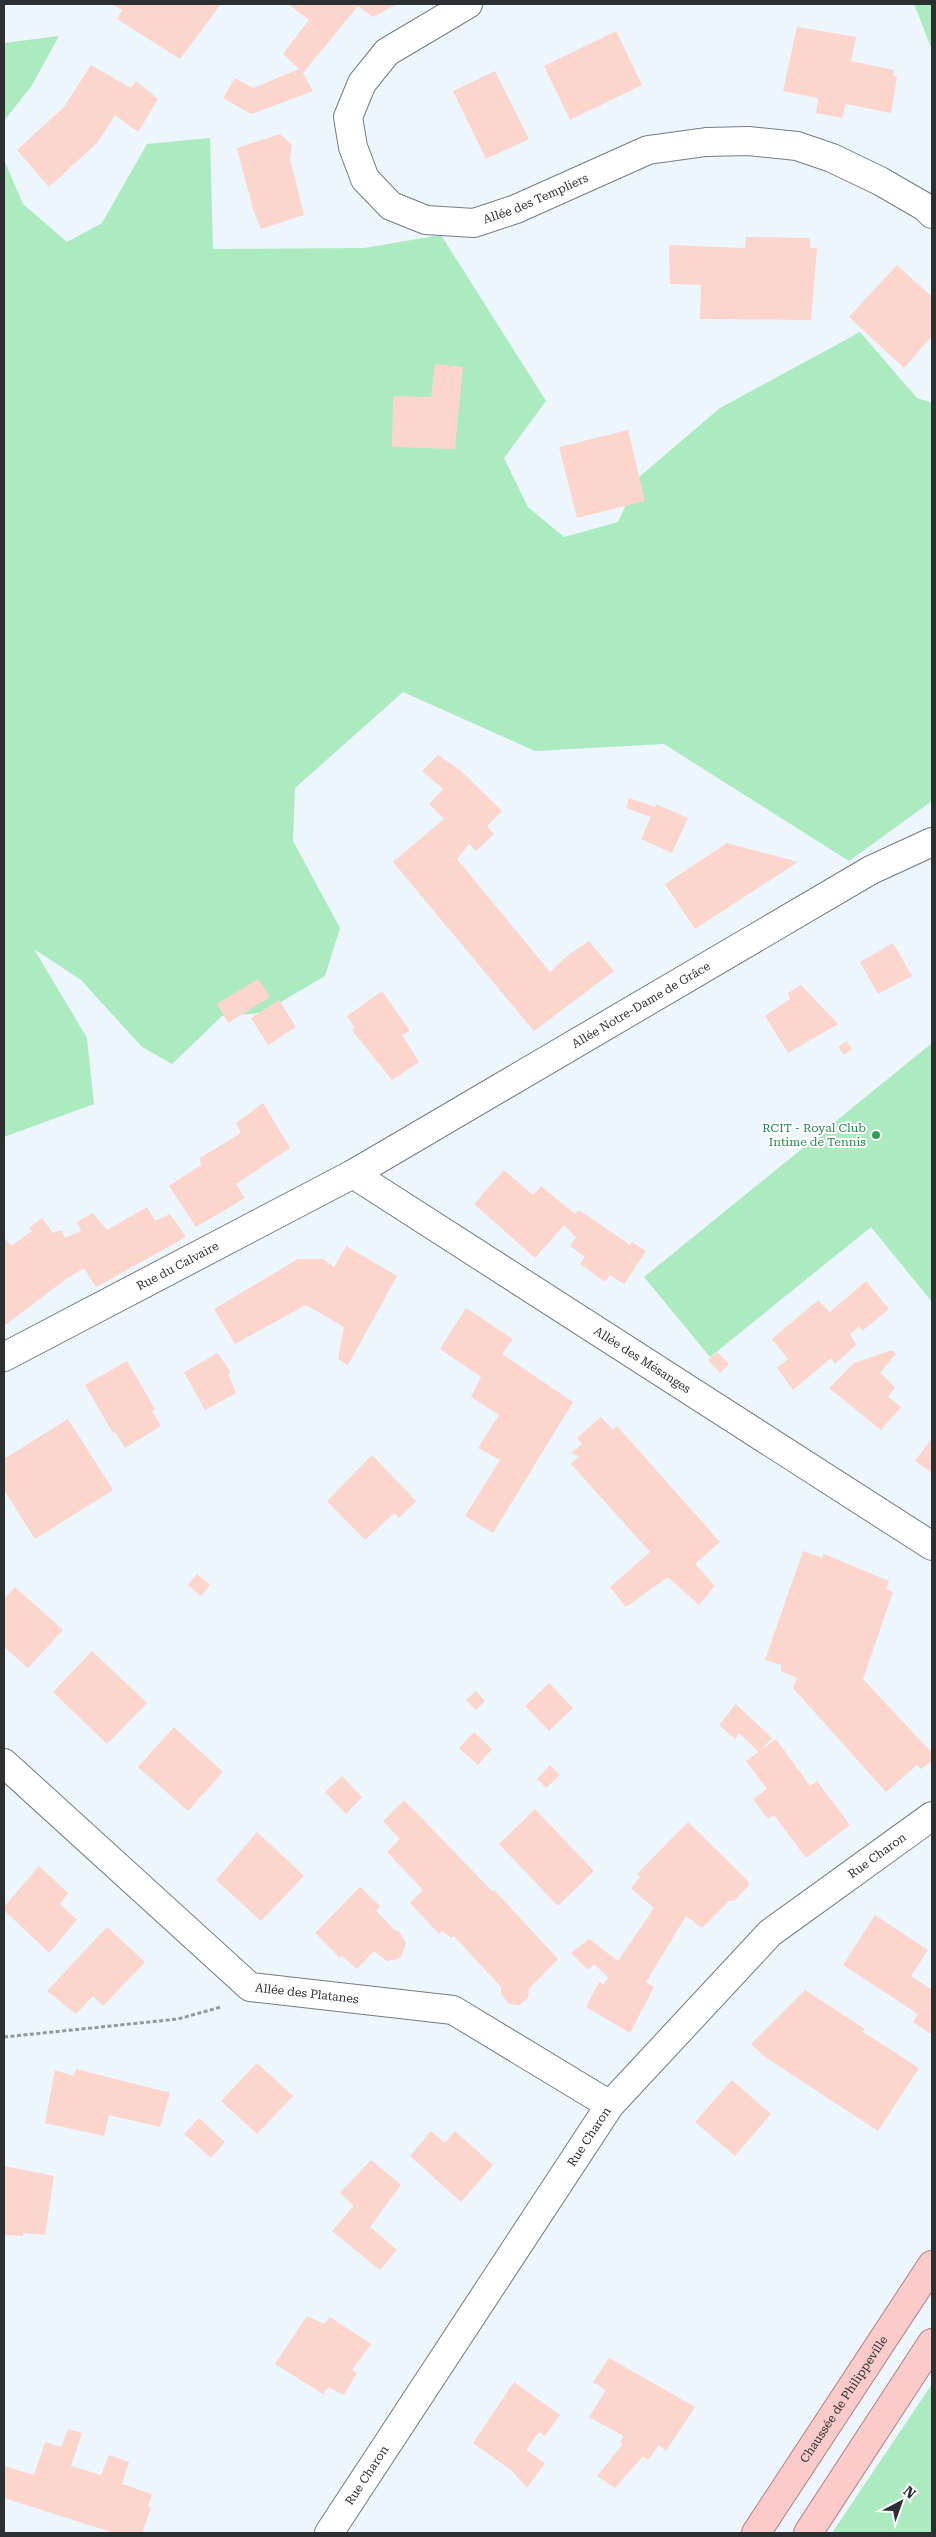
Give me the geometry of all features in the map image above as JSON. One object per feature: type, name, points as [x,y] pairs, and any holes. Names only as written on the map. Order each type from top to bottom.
[{"type":"main road","name":"Chaussée de Philippeville","points":[[756,2533],[932,2265]]},
{"type":"main road","points":[[808,2533],[932,2343]]},
{"type":"street","name":"Allée des Templiers","points":[[468,4],[387,52],[362,82],[348,117],[353,147],[365,179],[392,206],[426,220],[474,223],[516,209],[648,150],[706,142],[748,141],[797,146],[832,158],[880,181],[932,214]]},
{"type":"street","name":"Allée Notre-Dame de Grâce","points":[[353,1174],[871,870],[932,842]]},
{"type":"street","name":"Rue du Calvaire","points":[[4,1357],[353,1174]]},
{"type":"street","name":"Allée des Mésanges","points":[[353,1174],[932,1546]]},
{"type":"street","name":"Allée des Platanes","points":[[4,1763],[250,1986],[453,2010],[610,2105]]},
{"type":"street","name":"Rue Charon","points":[[329,2533],[610,2105],[770,1934],[932,1816]]},
{"type":"path","points":[[4,2037],[178,2019],[228,2005],[250,1986]]},
{"type":"green space","points":[[914,4],[932,4],[932,50]]},
{"type":"green space","points":[[59,36],[32,85],[4,121],[4,43]]},
{"type":"green space","points":[[210,138],[213,249],[364,248],[441,235],[546,401],[504,458],[528,507],[564,537],[618,522],[638,478],[720,408],[860,332],[917,398],[932,403],[932,801],[849,861],[664,744],[535,751],[403,692],[295,788],[293,841],[340,928],[325,976],[262,1013],[222,1016],[172,1064],[142,1047],[81,980],[34,949],[87,1038],[94,1104],[4,1137],[4,160],[23,204],[67,242],[102,223],[147,144]]},
{"type":"green space","name":"RCIT - Royal Club Intime de Tennis","points":[[932,1043],[932,1302],[871,1227],[710,1357],[644,1277]]},
{"type":"green space","points":[[932,2384],[932,2533],[832,2533]]},
{"type":"building","points":[[112,4],[221,4],[180,59],[117,19],[122,10]]},
{"type":"building","points":[[288,4],[397,4],[373,17],[358,6],[303,73],[313,91],[251,114],[223,98],[235,78],[253,88],[299,69],[283,54],[309,20]]},
{"type":"building","points":[[797,27],[856,37],[851,61],[894,70],[893,76],[897,77],[891,113],[846,104],[842,118],[816,113],[818,98],[783,91]]},
{"type":"building","points":[[616,31],[642,85],[570,120],[544,66]]},
{"type":"building","points":[[91,65],[131,88],[136,81],[158,99],[138,132],[115,115],[98,142],[49,187],[17,150],[64,107]]},
{"type":"building","points":[[495,71],[529,139],[486,159],[453,91]]},
{"type":"building","points":[[280,134],[292,145],[290,159],[304,215],[261,229],[253,209],[237,148]]},
{"type":"building","points":[[746,237],[810,238],[810,248],[817,248],[811,320],[700,319],[701,285],[670,284],[669,245],[745,248]]},
{"type":"building","points":[[897,265],[932,297],[932,336],[904,368],[849,317]]},
{"type":"building","points":[[435,364],[463,367],[455,449],[392,447],[393,396],[431,397]]},
{"type":"building","points":[[628,430],[645,501],[577,518],[559,447]]},
{"type":"building","points":[[438,755],[460,770],[502,811],[487,826],[494,834],[476,851],[469,844],[457,859],[550,972],[567,956],[589,941],[614,971],[534,1031],[393,862],[444,819],[429,804],[443,789],[422,771]]},
{"type":"building","points":[[629,798],[655,807],[656,804],[688,818],[672,853],[641,839],[651,817],[626,808]]},
{"type":"building","points":[[727,843],[798,862],[695,929],[665,884]]},
{"type":"building","points":[[893,943],[912,976],[878,994],[860,962]]},
{"type":"building","points":[[258,979],[270,997],[228,1023],[217,1004]]},
{"type":"building","points":[[801,985],[838,1024],[788,1053],[765,1016],[790,999],[788,993]]},
{"type":"building","points":[[382,991],[410,1031],[402,1035],[419,1062],[392,1080],[352,1030],[355,1028],[347,1016]]},
{"type":"building","points":[[279,1000],[296,1027],[268,1045],[251,1018]]},
{"type":"building","points":[[846,1041],[852,1049],[844,1055],[838,1047]]},
{"type":"building","points":[[263,1103],[290,1148],[236,1184],[245,1198],[196,1227],[169,1186],[201,1165],[200,1158],[241,1133],[236,1123]]},
{"type":"building","points":[[504,1170],[533,1195],[541,1186],[575,1214],[579,1210],[630,1245],[632,1242],[646,1251],[624,1284],[610,1275],[605,1282],[580,1264],[585,1257],[570,1246],[576,1237],[564,1225],[535,1258],[474,1204]]},
{"type":"building","points":[[147,1207],[155,1221],[170,1214],[186,1237],[96,1287],[84,1268],[66,1279],[4,1326],[4,1237],[11,1246],[32,1231],[29,1228],[42,1218],[53,1233],[61,1230],[65,1238],[81,1231],[77,1222],[93,1213],[107,1230]]},
{"type":"building","points":[[346,1246],[397,1276],[348,1365],[338,1359],[344,1327],[306,1305],[235,1344],[214,1309],[298,1259],[323,1259],[334,1267]]},
{"type":"building","points":[[866,1281],[889,1309],[862,1331],[859,1326],[850,1334],[856,1345],[835,1364],[831,1358],[793,1390],[777,1368],[788,1359],[772,1339],[818,1300],[830,1312]]},
{"type":"building","points":[[466,1308],[513,1339],[502,1354],[573,1402],[493,1533],[465,1516],[500,1460],[478,1448],[499,1415],[471,1397],[481,1377],[440,1349]]},
{"type":"building","points":[[892,1350],[896,1354],[880,1373],[895,1387],[888,1397],[901,1407],[881,1430],[829,1388],[854,1363]]},
{"type":"building","points":[[717,1352],[729,1364],[720,1373],[708,1360]]},
{"type":"building","points":[[218,1353],[231,1373],[228,1374],[236,1393],[205,1410],[184,1372]]},
{"type":"building","points":[[127,1361],[155,1409],[152,1411],[161,1426],[125,1448],[115,1432],[113,1433],[85,1385]]},
{"type":"building","points":[[601,1417],[613,1430],[617,1426],[720,1542],[695,1564],[715,1586],[699,1605],[668,1577],[626,1607],[610,1587],[650,1552],[571,1464],[579,1456],[571,1453],[582,1444],[577,1438]]},
{"type":"building","points":[[68,1419],[113,1490],[35,1539],[4,1490],[4,1459]]},
{"type":"building","points":[[932,1438],[932,1473],[915,1461]]},
{"type":"building","points":[[372,1455],[416,1501],[399,1518],[394,1513],[365,1540],[327,1501]]},
{"type":"building","points":[[803,1551],[822,1558],[824,1554],[889,1581],[886,1589],[893,1592],[863,1679],[932,1753],[932,1761],[921,1769],[917,1765],[886,1792],[793,1688],[797,1678],[781,1671],[781,1665],[765,1660]]},
{"type":"building","points":[[197,1574],[210,1585],[201,1596],[188,1585]]},
{"type":"building","points":[[15,1587],[63,1630],[28,1668],[4,1647],[4,1599]]},
{"type":"building","points":[[92,1651],[147,1703],[107,1744],[53,1692]]},
{"type":"building","points":[[549,1683],[573,1708],[549,1731],[525,1706]]},
{"type":"building","points":[[476,1691],[485,1701],[476,1710],[466,1700]]},
{"type":"building","points":[[736,1704],[772,1738],[759,1752],[739,1733],[735,1739],[719,1725]]},
{"type":"building","points":[[174,1727],[223,1772],[188,1811],[138,1767]]},
{"type":"building","points":[[474,1732],[492,1749],[478,1765],[459,1748]]},
{"type":"building","points":[[776,1739],[810,1786],[817,1781],[850,1825],[806,1858],[774,1815],[768,1819],[753,1799],[767,1789],[746,1761]]},
{"type":"building","points":[[550,1765],[560,1775],[546,1788],[537,1779]]},
{"type":"building","points":[[342,1776],[362,1797],[346,1814],[325,1792]]},
{"type":"building","points":[[404,1800],[492,1891],[494,1890],[558,1959],[529,1989],[528,1998],[520,2005],[509,2004],[501,1994],[501,1987],[454,1936],[452,1938],[442,1931],[439,1934],[410,1903],[423,1890],[387,1852],[400,1839],[383,1821]]},
{"type":"building","points":[[535,1809],[594,1871],[558,1906],[499,1844]]},
{"type":"building","points":[[688,1822],[748,1881],[749,1885],[735,1900],[729,1901],[702,1928],[686,1916],[646,1982],[654,1987],[630,2033],[586,2007],[599,1982],[604,1985],[608,1977],[594,1964],[588,1970],[571,1953],[589,1939],[618,1961],[654,1908],[631,1888],[640,1877],[637,1874]]},
{"type":"building","points":[[257,1832],[304,1876],[261,1921],[216,1880]]},
{"type":"building","points":[[39,1866],[68,1893],[60,1904],[77,1920],[49,1953],[4,1910],[4,1907]]},
{"type":"building","points":[[360,1887],[380,1906],[376,1911],[395,1930],[399,1931],[406,1943],[401,1957],[387,1961],[374,1951],[357,1969],[342,1956],[340,1958],[315,1933]]},
{"type":"building","points":[[875,1915],[928,1950],[911,1976],[932,1990],[932,2035],[913,2022],[918,2014],[843,1965]]},
{"type":"building","points":[[107,1927],[145,1962],[103,2006],[93,1996],[76,2014],[47,1991]]},
{"type":"building","points":[[805,1990],[865,2029],[863,2032],[919,2068],[878,2131],[765,2057],[751,2044]]},
{"type":"building","points":[[257,2063],[293,2096],[257,2134],[221,2101]]},
{"type":"building","points":[[76,2069],[170,2093],[160,2127],[109,2115],[104,2136],[45,2123],[55,2070],[74,2076]]},
{"type":"building","points":[[732,2080],[771,2114],[735,2156],[695,2122]]},
{"type":"building","points":[[199,2118],[225,2142],[211,2158],[184,2134]]},
{"type":"building","points":[[431,2131],[445,2143],[455,2131],[493,2165],[461,2202],[410,2156]]},
{"type":"building","points":[[371,2160],[401,2185],[370,2227],[397,2250],[380,2270],[332,2231],[354,2206],[340,2193]]},
{"type":"building","points":[[4,2166],[54,2176],[45,2235],[23,2233],[23,2236],[4,2235]]},
{"type":"building","points":[[307,2316],[324,2324],[330,2317],[371,2344],[352,2370],[357,2373],[344,2395],[328,2387],[323,2394],[275,2364]]},
{"type":"building","points":[[609,2358],[695,2407],[666,2451],[659,2445],[648,2460],[643,2456],[615,2488],[597,2476],[623,2444],[620,2442],[624,2436],[589,2417],[606,2390],[593,2382]]},
{"type":"building","points":[[514,2382],[560,2415],[545,2436],[539,2432],[526,2450],[545,2463],[527,2488],[512,2471],[473,2443]]},
{"type":"building","points":[[68,2429],[82,2433],[71,2466],[101,2475],[109,2455],[129,2462],[122,2484],[152,2494],[148,2506],[151,2508],[142,2533],[114,2533],[4,2498],[4,2466],[34,2475],[45,2442],[61,2447]]},
{"type":"place","name":"RCIT - Royal Club Intime de Tennis","points":[[876,1135]]}]
